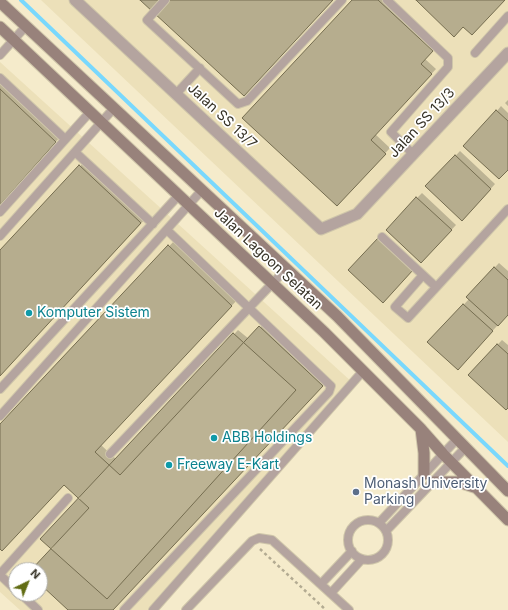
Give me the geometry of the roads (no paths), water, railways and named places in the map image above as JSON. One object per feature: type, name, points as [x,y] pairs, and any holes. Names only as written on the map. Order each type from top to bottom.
[{"type":"main road","name":"Jalan Lagoon Selatan","points":[[0,2],[337,316],[508,491]]},
{"type":"main road","name":"Jalan Lagoon Selatan","points":[[0,27],[273,283],[364,371],[508,520]]},
{"type":"main road","points":[[420,428],[424,453],[424,474]]},
{"type":"main road","points":[[433,482],[460,482],[479,489]]},
{"type":"street","name":"Jalan SS 13/7","points":[[78,1],[321,229],[357,214]]},
{"type":"street","name":"Jalan SS 13/3","points":[[357,214],[508,53]]},
{"type":"lane","points":[[165,0],[147,20],[238,104],[247,101],[342,0]]},
{"type":"lane","points":[[387,0],[448,58],[448,67],[391,132],[413,154]]},
{"type":"lane","points":[[475,52],[508,16]]},
{"type":"lane","points":[[0,55],[26,26]]},
{"type":"lane","points":[[176,94],[200,68]]},
{"type":"lane","points":[[0,78],[65,139]]},
{"type":"lane","points":[[0,236],[114,108]]},
{"type":"lane","points":[[0,212],[90,112]]},
{"type":"lane","points":[[75,152],[153,224]]},
{"type":"lane","points":[[0,416],[202,190]]},
{"type":"lane","points":[[0,389],[179,195]]},
{"type":"lane","points":[[423,275],[395,307],[408,318],[508,209]]},
{"type":"lane","points":[[124,610],[329,392],[331,386],[167,230]]},
{"type":"lane","points":[[382,237],[436,287]]},
{"type":"lane","points":[[110,454],[287,268]]},
{"type":"lane","points":[[153,610],[364,371]]},
{"type":"lane","points":[[379,523],[457,439]]},
{"type":"lane","points":[[386,531],[465,448]]},
{"type":"lane","points":[[8,582],[0,574],[68,498]]},
{"type":"lane","points":[[366,520],[379,523],[386,531],[388,544],[381,555],[369,560],[362,558],[352,551],[349,538],[354,526],[366,520]]},
{"type":"lane","points":[[186,610],[252,541],[259,538],[272,540],[349,610]]},
{"type":"lane","points":[[321,584],[352,551]]},
{"type":"lane","points":[[331,593],[362,558]]},
{"type":"lane","points":[[30,602],[38,610]]},
{"type":"waterway","points":[[21,0],[508,466]]},
{"type":"place","name":"Komputer Sistem","points":[[29,313]]},
{"type":"place","name":"ABB Holdings","points":[[214,438]]},
{"type":"place","name":"Freeway E-Kart","points":[[169,465]]},
{"type":"place","name":"Monash University Parking","points":[[356,492]]}]
